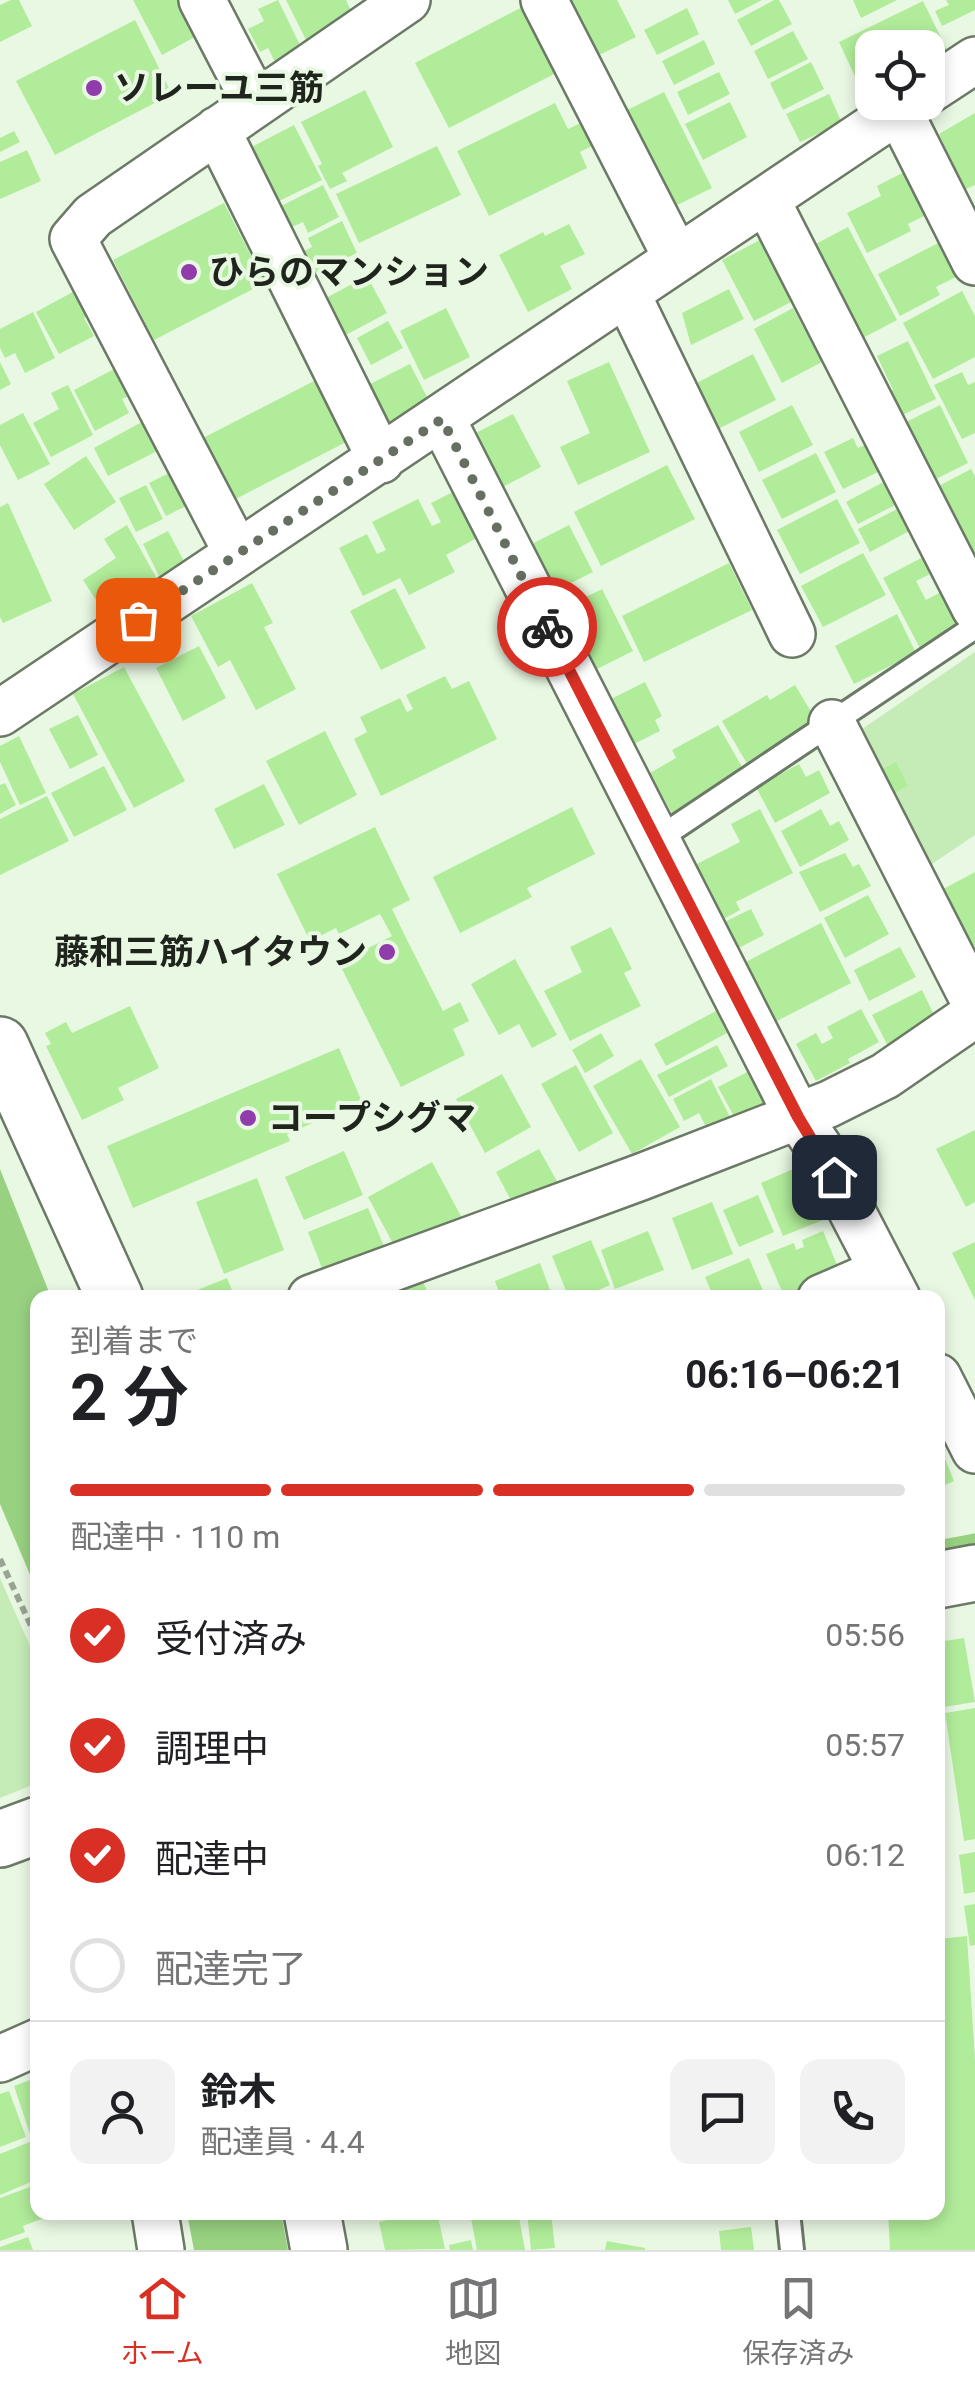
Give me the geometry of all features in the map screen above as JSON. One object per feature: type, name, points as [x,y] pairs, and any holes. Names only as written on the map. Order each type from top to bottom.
[{"type":"main road","points":[[0,1045],[111,1290]]},
{"type":"main road","points":[[945,1579],[975,1573]]},
{"type":"main road","points":[[0,1839],[30,1827]]},
{"type":"street","points":[[202,0],[255,102]]},
{"type":"street","points":[[544,0],[677,260]]},
{"type":"street","points":[[238,553],[73,238],[92,216],[217,130],[383,7]]},
{"type":"street","points":[[945,80],[975,60]]},
{"type":"street","points":[[0,713],[886,120]]},
{"type":"street","points":[[919,120],[975,262]]},
{"type":"street","points":[[217,130],[381,460]]},
{"type":"street","points":[[767,201],[975,608]]},
{"type":"street","points":[[627,294],[792,634]]},
{"type":"street","points":[[442,419],[798,1117],[818,1146],[890,1284],[860,1290]]},
{"type":"street","points":[[832,724],[975,1003]]},
{"type":"street","points":[[333,1290],[798,1117],[885,1076],[975,1014]]},
{"type":"street","points":[[945,1391],[975,1450]]},
{"type":"street","points":[[0,2059],[30,2046]]},
{"type":"street","points":[[156,2220],[161,2250]]},
{"type":"lane","points":[[655,840],[975,627]]},
{"type":"lane","points":[[789,2220],[792,2250]]},
{"type":"path","points":[[0,1559],[30,1624]]},
{"type":"shaded area","points":[[975,652],[975,835],[926,868],[859,731]]},
{"type":"shaded area","points":[[0,1169],[48,1290],[30,1290],[30,1575],[0,1504]]},
{"type":"shaded area","points":[[0,1578],[30,1646],[30,1786],[0,1798]]},
{"type":"shaded area","points":[[188,2220],[282,2220],[288,2250],[194,2250]]},
{"type":"building","points":[[19,0],[32,26],[0,42],[0,5]]},
{"type":"building","points":[[133,0],[184,0],[202,33],[162,55]]},
{"type":"building","points":[[278,0],[302,49],[275,62],[268,48],[260,52],[248,29],[264,21],[258,9]]},
{"type":"building","points":[[286,0],[346,0],[353,15],[309,46]]},
{"type":"building","points":[[564,0],[617,0],[636,37],[593,58]]},
{"type":"building","points":[[728,0],[762,0],[735,14]]},
{"type":"building","points":[[779,0],[792,24],[751,46],[737,20]]},
{"type":"building","points":[[853,0],[897,0],[861,18]]},
{"type":"building","points":[[946,0],[975,0],[975,10],[942,26],[935,11],[949,5]]},
{"type":"building","points":[[923,1],[937,30],[864,30]]},
{"type":"building","points":[[526,5],[560,71],[449,128],[415,63]]},
{"type":"building","points":[[687,8],[699,34],[657,55],[644,30]]},
{"type":"building","name":"ソレーユ三筋","points":[[135,20],[172,94],[55,155],[16,81]]},
{"type":"building","points":[[793,31],[808,59],[768,79],[754,51]]},
{"type":"building","points":[[855,34],[855,77],[839,42]]},
{"type":"building","points":[[704,40],[715,64],[674,85],[662,61]]},
{"type":"building","points":[[811,62],[824,89],[783,110],[770,83]]},
{"type":"building","points":[[719,72],[730,94],[688,115],[677,92]]},
{"type":"building","points":[[365,90],[393,147],[342,173],[347,181],[330,189],[301,122]]},
{"type":"building","points":[[664,92],[712,188],[671,208],[623,112]]},
{"type":"building","points":[[829,94],[842,123],[800,142],[786,114]]},
{"type":"building","points":[[730,102],[747,137],[703,160],[685,124]]},
{"type":"building","points":[[555,103],[568,129],[589,119],[600,142],[580,152],[587,168],[489,216],[457,151]]},
{"type":"building","points":[[975,113],[975,185],[959,192],[952,176],[958,174],[939,134]]},
{"type":"building","points":[[294,125],[322,180],[271,205],[244,151]]},
{"type":"building","points":[[14,131],[20,142],[0,152],[0,138]]},
{"type":"building","points":[[437,146],[461,195],[359,243],[336,194]]},
{"type":"building","points":[[27,150],[41,181],[0,199],[0,162]]},
{"type":"building","points":[[904,172],[926,215],[908,224],[911,231],[867,253],[847,213],[881,196],[877,186]]},
{"type":"building","points":[[323,185],[339,217],[308,233],[303,222],[292,227],[281,206]]},
{"type":"building","name":"ひらのマンション","points":[[224,203],[265,283],[154,340],[113,260]]},
{"type":"building","points":[[342,221],[357,253],[315,273],[304,251],[312,247],[308,238]]},
{"type":"building","points":[[569,224],[585,254],[560,266],[572,289],[528,312],[499,255],[543,232],[545,236]]},
{"type":"building","points":[[848,227],[897,320],[857,341],[808,248]]},
{"type":"building","points":[[760,240],[793,301],[754,321],[722,260]]},
{"type":"building","points":[[940,242],[958,276],[936,287],[940,295],[900,316],[878,274]]},
{"type":"building","points":[[367,276],[387,313],[344,336],[324,299]]},
{"type":"building","points":[[80,288],[93,313],[84,318],[94,336],[59,354],[36,312]]},
{"type":"building","points":[[729,289],[744,319],[691,345],[682,313]]},
{"type":"building","points":[[962,291],[975,316],[975,357],[933,379],[903,323]]},
{"type":"building","points":[[446,308],[470,357],[424,380],[400,331]]},
{"type":"building","points":[[793,308],[822,362],[782,383],[754,329]]},
{"type":"building","points":[[33,312],[55,358],[25,373],[15,353],[5,358],[0,348],[0,329]]},
{"type":"building","points":[[388,321],[403,348],[371,365],[357,338]]},
{"type":"building","points":[[908,341],[936,399],[896,418],[884,394],[893,390],[877,356]]},
{"type":"building","points":[[753,354],[776,400],[718,429],[708,409],[687,388]]},
{"type":"building","points":[[0,362],[11,384],[0,390]]},
{"type":"building","points":[[609,362],[650,452],[578,485],[560,447],[590,433],[567,381]]},
{"type":"building","points":[[410,364],[430,403],[386,425],[366,386]]},
{"type":"building","points":[[116,368],[131,395],[122,399],[129,413],[95,431],[74,390]]},
{"type":"building","points":[[962,372],[968,385],[975,382],[975,433],[962,439],[934,385]]},
{"type":"building","points":[[320,378],[352,439],[230,502],[199,440]]},
{"type":"building","points":[[68,385],[93,435],[51,457],[33,423],[59,409],[51,393]]},
{"type":"building","points":[[792,405],[813,445],[759,472],[739,432]]},
{"type":"building","points":[[940,405],[968,463],[930,482],[902,424]]},
{"type":"building","points":[[23,413],[50,464],[18,480],[0,445],[0,425]]},
{"type":"building","points":[[513,414],[541,467],[497,490],[470,436]]},
{"type":"building","points":[[151,417],[167,446],[108,476],[94,448]]},
{"type":"building","points":[[853,438],[858,448],[867,444],[880,471],[843,489],[824,452]]},
{"type":"building","points":[[816,453],[836,492],[782,519],[762,480]]},
{"type":"building","points":[[86,456],[116,502],[74,530],[44,484]]},
{"type":"building","points":[[667,465],[695,519],[601,566],[574,512]]},
{"type":"building","points":[[177,469],[194,502],[166,516],[149,483]]},
{"type":"building","points":[[971,469],[975,476],[975,576],[931,490]]},
{"type":"building","points":[[891,478],[903,501],[858,524],[846,502]]},
{"type":"building","points":[[146,485],[163,519],[136,532],[119,498]]},
{"type":"building","points":[[459,489],[482,535],[446,555],[455,572],[409,595],[400,578],[363,596],[339,548],[367,534],[377,554],[386,550],[372,522],[418,499],[432,526],[441,522],[431,503]]},
{"type":"building","points":[[837,499],[860,543],[800,574],[777,530]]},
{"type":"building","points":[[8,503],[52,601],[3,623],[0,507]]},
{"type":"building","points":[[903,506],[915,528],[870,552],[858,529]]},
{"type":"building","points":[[127,525],[161,586],[109,620],[83,580],[116,558],[104,539]]},
{"type":"building","points":[[569,525],[593,572],[563,587],[558,578],[545,585],[526,547]]},
{"type":"building","points":[[168,531],[185,563],[159,576],[143,544]]},
{"type":"building","points":[[863,553],[886,595],[823,627],[801,586]]},
{"type":"building","points":[[929,554],[938,570],[916,581],[926,600],[943,591],[963,622],[943,634],[947,641],[923,654],[883,578]]},
{"type":"building","points":[[729,563],[752,610],[644,662],[622,616]]},
{"type":"building","points":[[252,583],[273,623],[264,627],[296,689],[256,710],[230,660],[218,667],[191,616]]},
{"type":"building","points":[[395,588],[426,648],[381,670],[350,611]]},
{"type":"building","points":[[602,589],[633,651],[589,673],[558,611]]},
{"type":"building","points":[[897,614],[916,653],[854,684],[835,646]]},
{"type":"building","points":[[199,646],[226,698],[183,721],[156,668]]},
{"type":"building","points":[[124,667],[185,781],[134,808],[73,694]]},
{"type":"building","points":[[445,676],[452,689],[469,681],[497,739],[381,796],[354,739],[367,732],[360,717],[400,698],[407,712],[413,709],[406,695]]},
{"type":"building","points":[[645,682],[662,716],[655,720],[660,731],[634,744],[629,735],[622,739],[605,702]]},
{"type":"building","points":[[795,685],[819,725],[749,767],[722,721],[767,695],[770,700]]},
{"type":"building","points":[[78,715],[98,755],[70,769],[49,729]]},
{"type":"building","points":[[718,725],[746,774],[675,819],[650,773],[676,758],[672,750]]},
{"type":"building","points":[[325,731],[357,795],[299,825],[266,761]]},
{"type":"building","points":[[19,736],[46,793],[20,805],[0,762],[0,746]]},
{"type":"building","points":[[896,762],[908,786],[894,793],[882,769]]},
{"type":"building","points":[[799,764],[806,777],[819,770],[830,793],[775,823],[756,787]]},
{"type":"building","points":[[104,766],[127,810],[74,837],[51,793]]},
{"type":"building","points":[[5,783],[16,805],[0,814],[0,785]]},
{"type":"building","points":[[264,784],[285,825],[234,849],[214,809]]},
{"type":"building","points":[[47,796],[69,841],[0,875],[0,819]]},
{"type":"building","points":[[572,807],[595,854],[527,888],[532,897],[460,933],[433,877]]},
{"type":"building","points":[[760,809],[793,873],[736,902],[740,910],[720,921],[691,867],[740,842],[731,824]]},
{"type":"building","points":[[821,809],[830,826],[839,821],[849,840],[800,867],[781,831]]},
{"type":"building","name":"藤和三筋ハイタウン","points":[[375,827],[410,900],[392,909],[407,940],[443,1011],[460,1002],[469,1021],[453,1029],[465,1055],[401,1087],[339,963],[392,936],[380,914],[339,934],[336,928],[310,941],[277,874]]},
{"type":"building","points":[[845,853],[853,867],[859,864],[871,886],[820,912],[799,872]]},
{"type":"building","points":[[975,872],[975,945],[964,951],[934,894]]},
{"type":"building","points":[[868,895],[889,934],[845,958],[824,918]]},
{"type":"building","points":[[751,909],[764,935],[727,954],[714,927]]},
{"type":"building","points":[[821,923],[851,983],[773,1023],[742,964]]},
{"type":"building","points":[[611,927],[632,969],[624,973],[641,1006],[570,1041],[544,991],[582,972],[570,947]]},
{"type":"building","points":[[900,947],[916,977],[869,1001],[854,970]]},
{"type":"building","points":[[515,959],[557,1035],[532,1048],[519,1024],[499,1035],[471,984]]},
{"type":"building","points":[[922,990],[937,1021],[888,1046],[872,1015]]},
{"type":"building","points":[[130,1006],[159,1068],[118,1088],[124,1100],[82,1120],[46,1046],[51,1044],[45,1033],[66,1022],[72,1033]]},
{"type":"building","points":[[861,1009],[879,1042],[816,1081],[796,1044],[816,1033],[822,1044],[833,1038],[827,1027]]},
{"type":"building","points":[[716,1011],[727,1033],[666,1066],[654,1044]]},
{"type":"building","points":[[601,1033],[614,1056],[585,1073],[572,1050]]},
{"type":"building","points":[[717,1045],[728,1066],[669,1097],[657,1075]]},
{"type":"building","name":"コープシグマ","points":[[339,1048],[362,1102],[287,1134],[290,1141],[133,1208],[107,1146]]},
{"type":"building","points":[[641,1059],[680,1127],[632,1154],[593,1086]]},
{"type":"building","points":[[576,1065],[613,1133],[579,1152],[541,1084]]},
{"type":"building","points":[[753,1069],[772,1104],[737,1122],[718,1087]]},
{"type":"building","points":[[502,1074],[531,1127],[485,1153],[456,1099]]},
{"type":"building","points":[[711,1079],[731,1119],[708,1131],[699,1113],[684,1121],[673,1099]]},
{"type":"building","points":[[975,1130],[975,1202],[966,1207],[936,1149]]},
{"type":"building","points":[[539,1149],[558,1183],[514,1206],[496,1172]]},
{"type":"building","points":[[344,1151],[363,1195],[304,1220],[285,1177]]},
{"type":"building","points":[[432,1162],[462,1218],[398,1253],[368,1197]]},
{"type":"building","points":[[798,1167],[809,1194],[817,1191],[828,1218],[783,1236],[761,1183]]},
{"type":"building","points":[[257,1178],[284,1250],[224,1274],[196,1202]]},
{"type":"building","points":[[758,1195],[774,1232],[739,1247],[723,1210]]},
{"type":"building","points":[[712,1202],[733,1254],[692,1270],[672,1218]]},
{"type":"building","points":[[368,1208],[386,1251],[325,1276],[308,1232]]},
{"type":"building","points":[[648,1231],[664,1270],[615,1289],[601,1250]]},
{"type":"building","points":[[823,1231],[840,1272],[798,1290],[781,1290],[766,1254],[794,1243],[796,1250],[804,1247],[802,1240]]},
{"type":"building","points":[[591,1240],[610,1285],[598,1290],[566,1290],[552,1256]]},
{"type":"building","points":[[975,1242],[975,1300],[952,1253]]},
{"type":"building","points":[[749,1258],[763,1290],[711,1290],[705,1277]]},
{"type":"building","points":[[540,1263],[550,1290],[498,1290],[495,1281]]},
{"type":"building","points":[[419,1272],[427,1290],[389,1290]]},
{"type":"building","points":[[227,1278],[232,1290],[197,1290]]},
{"type":"building","points":[[945,1458],[954,1481],[945,1485]]},
{"type":"building","points":[[964,1638],[975,1702],[945,1707],[945,1641]]},
{"type":"building","points":[[975,1708],[975,1839],[964,1841],[945,1713]]},
{"type":"building","points":[[975,1852],[975,1892],[964,1894],[959,1855]]},
{"type":"building","points":[[975,1904],[975,1945],[970,1946],[964,1906]]},
{"type":"building","points":[[967,1936],[975,2059],[975,2250],[890,2250],[888,2220],[945,2220],[945,1938]]},
{"type":"building","points":[[30,2080],[30,2134],[14,2086]]},
{"type":"building","points":[[9,2091],[26,2137],[0,2147],[0,2094]]},
{"type":"building","points":[[30,2142],[30,2182],[0,2195],[0,2154]]},
{"type":"building","points":[[30,2187],[30,2220],[39,2220],[23,2226],[25,2232],[0,2241],[0,2198]]},
{"type":"building","points":[[439,2220],[445,2249],[385,2250],[379,2222]]},
{"type":"building","points":[[471,2220],[519,2220],[525,2250],[477,2250]]},
{"type":"building","points":[[528,2220],[552,2220],[555,2248],[531,2250]]},
{"type":"building","points":[[751,2227],[754,2250],[721,2250],[719,2231]]},
{"type":"building","points":[[28,2237],[33,2250],[0,2250],[0,2247]]},
{"type":"building","points":[[471,2240],[473,2250],[450,2250],[449,2245]]},
{"type":"building","points":[[607,2241],[645,2248],[645,2250],[605,2250]]},
{"type":"waterway","points":[[945,1545],[975,1539]]},
{"type":"way so far","points":[[138,620],[442,419],[547,627]]},
{"type":"place","name":"ソレーユ三筋","points":[[94,88]]},
{"type":"place","name":"ひらのマンション","points":[[189,272]]},
{"type":"place","name":"藤和三筋ハイタウン","points":[[387,952]]},
{"type":"place","name":"コープシグマ","points":[[248,1118]]},
{"type":"route","points":[[547,627],[798,1117],[834,1177]]}]
